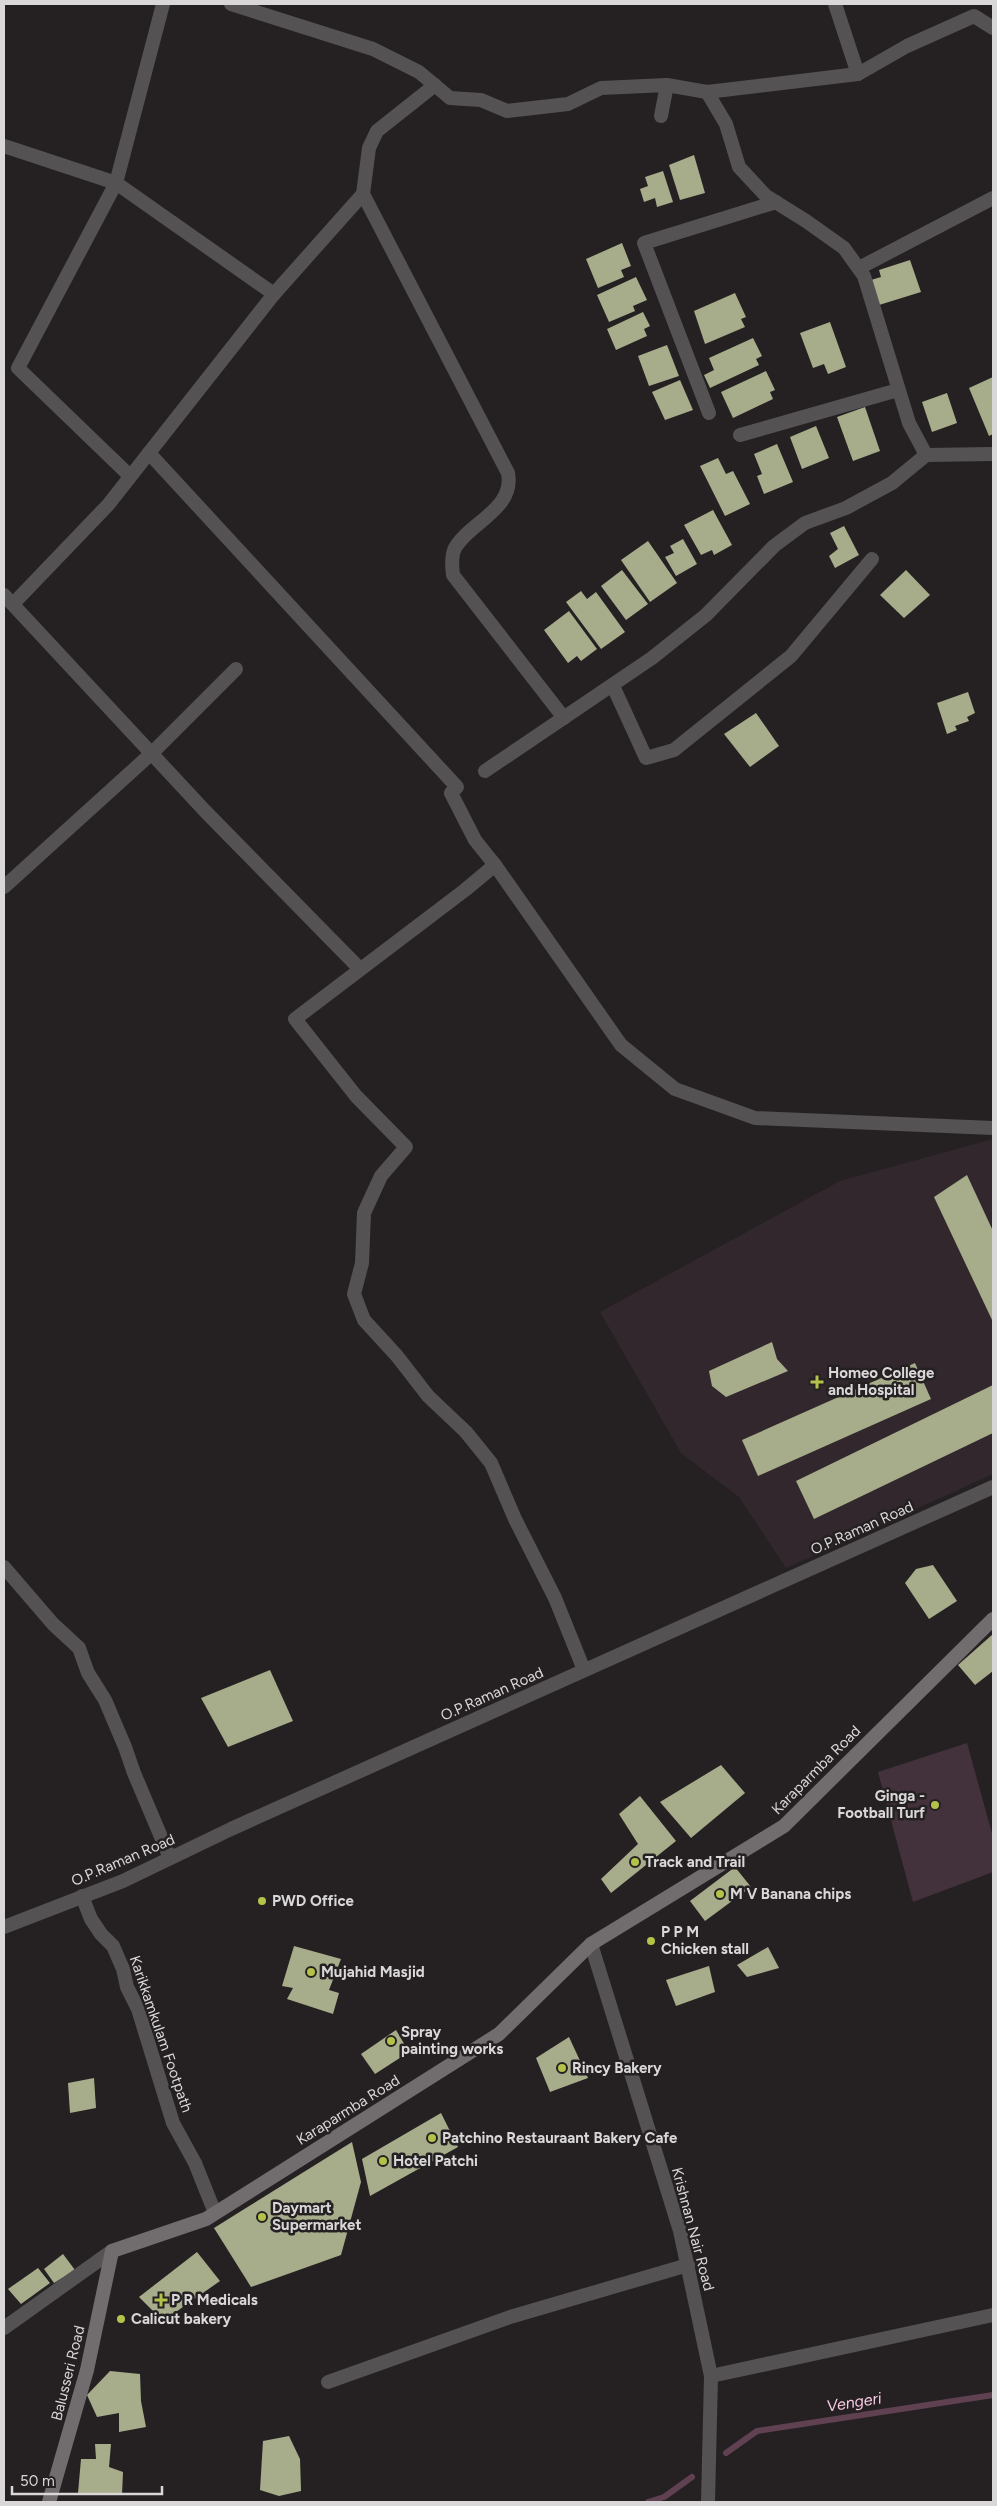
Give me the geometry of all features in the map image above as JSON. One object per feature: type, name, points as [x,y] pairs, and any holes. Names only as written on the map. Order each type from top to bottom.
[{"type":"main road","name":"Karaparmba Road","points":[[112,2251],[206,2219],[499,2034],[591,1944],[784,1826],[993,1619]]},
{"type":"main road","name":"Balusseri Road","points":[[49,2502],[87,2370],[112,2251]]},
{"type":"street","points":[[130,476],[18,368],[116,183],[163,4]]},
{"type":"street","points":[[231,4],[373,49],[419,72],[450,98],[480,100],[507,111],[568,104],[601,88],[667,85],[707,92],[858,74],[907,46],[974,16],[993,28]]},
{"type":"street","points":[[835,4],[858,74]]},
{"type":"street","points":[[661,116],[667,85]]},
{"type":"street","points":[[360,969],[205,811],[8,600],[108,505],[274,294],[363,194],[369,148],[377,131],[435,86]]},
{"type":"street","points":[[707,92],[726,124],[739,167],[766,196],[844,248],[864,276],[909,423],[926,456]]},
{"type":"street","points":[[4,146],[116,183],[274,294]]},
{"type":"street","points":[[363,194],[508,473],[510,486],[502,502],[454,549],[453,575],[564,718]]},
{"type":"street","points":[[858,268],[993,198]]},
{"type":"street","points":[[709,412],[644,243],[776,202]]},
{"type":"street","points":[[740,434],[898,390]]},
{"type":"street","points":[[148,453],[457,787],[451,793],[475,840],[495,865],[621,1045],[675,1089],[755,1118],[993,1128]]},
{"type":"street","points":[[485,771],[538,733],[613,686],[706,615],[774,546],[805,523],[846,508],[892,482],[926,456],[993,454]]},
{"type":"street","points":[[613,686],[646,758],[674,750],[791,656],[872,559]]},
{"type":"street","points":[[4,887],[152,753],[236,669]]},
{"type":"street","points":[[495,865],[465,890],[295,1019],[356,1096],[406,1147],[381,1176],[364,1213],[362,1263],[354,1294],[364,1320],[428,1396],[466,1432],[491,1463],[515,1519],[555,1598],[584,1670]]},
{"type":"street","name":"O.P.Raman Road","points":[[4,1927],[122,1881],[584,1670],[993,1488]]},
{"type":"street","points":[[4,1567],[53,1624],[79,1648],[88,1673],[104,1700],[119,1732],[170,1858]]},
{"type":"street","name":"Karikkamkulam Footpath","points":[[82,1896],[91,1919],[112,1946],[123,1969],[173,2123],[202,2177],[215,2213]]},
{"type":"street","name":"Krishnan Nair Road","points":[[591,1944],[680,2231],[688,2265],[711,2376],[708,2502]]},
{"type":"street","points":[[4,2328],[112,2251]]},
{"type":"street","points":[[328,2382],[510,2317],[688,2265]]},
{"type":"street","points":[[711,2376],[993,2315]]},
{"type":"shaded area","name":"Homeo College and Hospital","points":[[993,1139],[993,1474],[786,1568],[739,1497],[681,1453],[600,1312],[840,1181]]},
{"type":"shaded area","name":"Ginga - Football Turf","points":[[967,1743],[993,1837],[993,1872],[913,1902],[878,1772]]},
{"type":"building","points":[[694,155],[705,193],[680,200],[669,165]]},
{"type":"building","points":[[663,171],[673,202],[657,207],[655,198],[644,202],[640,189],[648,186],[645,177]]},
{"type":"building","points":[[622,243],[631,266],[621,270],[624,277],[598,288],[586,259]]},
{"type":"building","points":[[910,260],[921,292],[879,305],[871,280],[881,277],[879,270]]},
{"type":"building","points":[[636,277],[647,300],[633,306],[635,311],[609,322],[597,295]]},
{"type":"building","points":[[735,293],[746,317],[741,319],[745,327],[705,344],[694,311]]},
{"type":"building","points":[[643,312],[650,326],[644,329],[647,336],[616,350],[607,329]]},
{"type":"building","points":[[830,322],[846,367],[828,374],[824,364],[813,368],[800,333]]},
{"type":"building","points":[[753,338],[762,356],[756,359],[759,365],[710,388],[704,375],[714,370],[709,358]]},
{"type":"building","points":[[667,345],[679,376],[649,386],[638,356]]},
{"type":"building","points":[[766,371],[775,390],[770,392],[773,399],[733,418],[721,392]]},
{"type":"building","points":[[993,377],[993,434],[989,436],[969,388]]},
{"type":"building","points":[[680,380],[693,410],[665,420],[652,392]]},
{"type":"building","points":[[947,393],[957,423],[932,432],[922,402]]},
{"type":"building","points":[[865,407],[880,451],[853,461],[837,417]]},
{"type":"building","points":[[816,426],[829,458],[802,469],[790,437]]},
{"type":"building","points":[[777,444],[793,482],[764,494],[757,476],[762,474],[754,454]]},
{"type":"building","points":[[718,458],[726,474],[733,471],[750,504],[725,516],[700,466]]},
{"type":"building","points":[[713,510],[732,545],[714,555],[712,550],[701,555],[684,525]]},
{"type":"building","points":[[844,526],[859,555],[835,568],[829,556],[838,549],[830,533]]},
{"type":"building","points":[[683,539],[697,564],[676,576],[665,557],[674,553],[670,546]]},
{"type":"building","points":[[648,541],[677,583],[650,602],[621,560]]},
{"type":"building","points":[[622,570],[648,604],[626,620],[601,586]]},
{"type":"building","points":[[906,570],[930,595],[904,618],[880,595]]},
{"type":"building","points":[[581,591],[587,599],[596,592],[625,632],[601,649],[566,602]]},
{"type":"building","points":[[569,611],[597,649],[581,661],[577,656],[568,663],[544,630]]},
{"type":"building","points":[[968,692],[975,713],[967,717],[969,721],[955,726],[957,730],[947,734],[937,703]]},
{"type":"building","points":[[756,713],[779,746],[750,767],[724,734]]},
{"type":"building","points":[[967,1175],[993,1231],[993,1322],[934,1197]]},
{"type":"building","points":[[772,1342],[777,1359],[788,1371],[726,1397],[712,1386],[709,1371]]},
{"type":"building","points":[[915,1363],[931,1399],[758,1476],[742,1440]]},
{"type":"building","points":[[993,1385],[993,1433],[814,1519],[796,1481]]},
{"type":"building","points":[[933,1565],[957,1601],[929,1619],[905,1583],[916,1569]]},
{"type":"building","points":[[993,1634],[993,1671],[975,1685],[958,1665]]},
{"type":"building","points":[[270,1670],[293,1721],[228,1747],[201,1698]]},
{"type":"building","points":[[721,1765],[745,1793],[691,1838],[660,1802]]},
{"type":"building","name":"Track and Trail","points":[[640,1796],[676,1841],[611,1893],[601,1879],[638,1844],[619,1814]]},
{"type":"building","name":"M V Banana chips","points":[[735,1867],[751,1887],[705,1921],[690,1901]]},
{"type":"building","name":"Mujahid Masjid","points":[[294,1946],[341,1959],[329,1990],[339,1993],[333,2014],[287,1999],[293,1988],[282,1986]]},
{"type":"building","points":[[768,1947],[779,1968],[747,1977],[737,1965]]},
{"type":"building","points":[[709,1966],[715,1992],[676,2006],[666,1980]]},
{"type":"building","name":"Spray painting works","points":[[396,2030],[409,2052],[375,2074],[361,2054]]},
{"type":"building","name":"Rincy Bakery","points":[[569,2037],[588,2078],[550,2092],[536,2058]]},
{"type":"building","points":[[94,2078],[96,2108],[70,2113],[68,2083]]},
{"type":"building","points":[[441,2113],[458,2147],[370,2196],[362,2159]]},
{"type":"building","points":[[352,2142],[361,2182],[341,2255],[251,2287],[214,2228]]},
{"type":"building","points":[[197,2252],[220,2281],[163,2321],[139,2297]]},
{"type":"building","points":[[63,2254],[75,2270],[54,2283],[44,2269]]},
{"type":"building","points":[[38,2268],[50,2283],[21,2304],[8,2289]]},
{"type":"building","points":[[110,2371],[140,2374],[141,2401],[146,2427],[119,2432],[119,2413],[97,2417],[87,2395]]},
{"type":"building","points":[[289,2436],[300,2459],[301,2491],[279,2496],[260,2490],[263,2441]]},
{"type":"building","points":[[95,2444],[111,2444],[109,2467],[123,2472],[122,2495],[78,2493],[81,2459],[96,2459]]},
{"type":"waterway","name":"Vengeri","points":[[726,2453],[757,2431],[993,2395]]},
{"type":"waterway","name":"Vengeri","points":[[648,2502],[664,2497],[692,2477]]},
{"type":"place","name":"Homeo College and Hospital","points":[[817,1382]]},
{"type":"place","name":"Ginga - Football Turf","points":[[935,1805]]},
{"type":"place","name":"Track and Trail","points":[[635,1862]]},
{"type":"place","name":"M V Banana chips","points":[[720,1894]]},
{"type":"place","name":"PWD Office","points":[[262,1901]]},
{"type":"place","name":"P P M Chicken stall","points":[[651,1941]]},
{"type":"place","name":"Mujahid Masjid","points":[[311,1972]]},
{"type":"place","name":"Spray painting works","points":[[391,2041]]},
{"type":"place","name":"Rincy Bakery","points":[[562,2068]]},
{"type":"place","name":"Patchino Restauraant Bakery Cafe","points":[[432,2138]]},
{"type":"place","name":"Hotel Patchi","points":[[383,2161]]},
{"type":"place","name":"Daymart Supermarket","points":[[262,2217]]},
{"type":"place","name":"P R Medicals","points":[[161,2300]]},
{"type":"place","name":"Calicut bakery","points":[[121,2319]]}]
